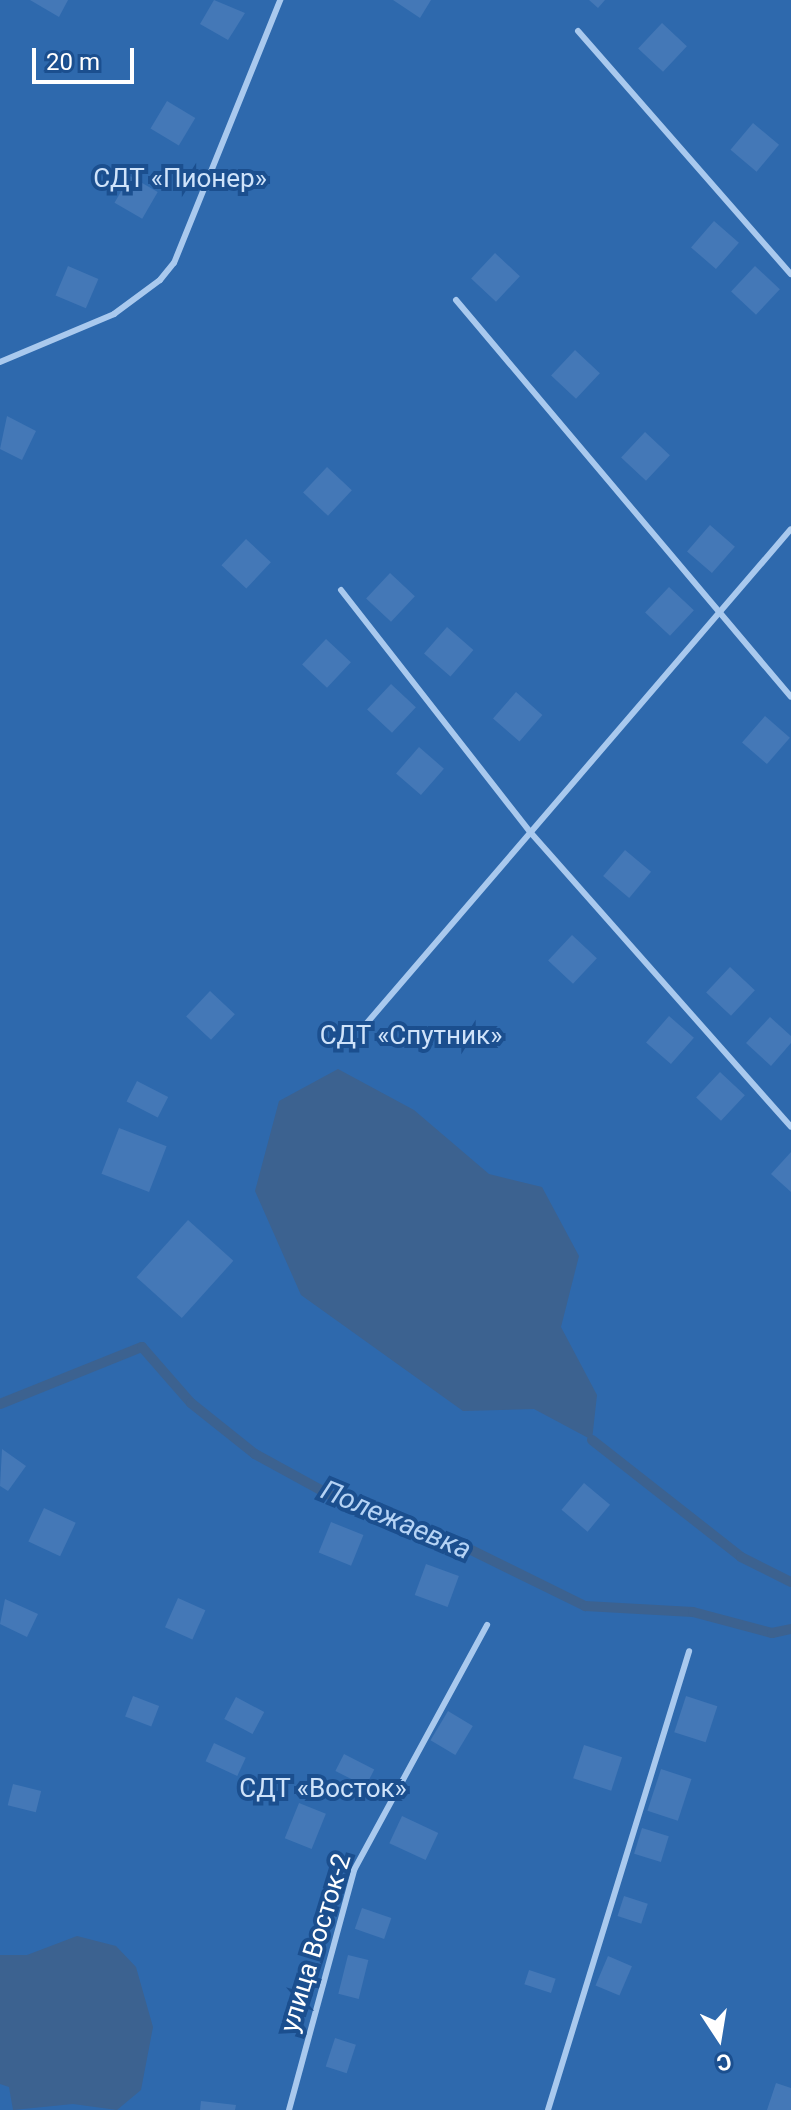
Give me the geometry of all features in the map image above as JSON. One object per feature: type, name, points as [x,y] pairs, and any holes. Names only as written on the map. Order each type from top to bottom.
[{"type":"lane","points":[[0,362],[114,314],[160,280],[174,263],[280,0]]},
{"type":"lane","points":[[578,31],[791,274]]},
{"type":"lane","points":[[456,300],[717,615],[791,697]]},
{"type":"lane","points":[[366,1024],[791,529]]},
{"type":"lane","points":[[341,590],[531,833],[791,1127]]},
{"type":"lane","name":"улица Восток-2","points":[[289,2110],[354,1870],[487,1625]]},
{"type":"lane","points":[[548,2110],[689,1651]]},
{"type":"green space","points":[[0,0],[791,0],[791,2110],[0,2110]]},
{"type":"shaded area","points":[[338,1069],[414,1110],[489,1174],[542,1187],[579,1256],[561,1327],[597,1395],[592,1440],[534,1409],[463,1411],[301,1295],[255,1191],[279,1101]]},
{"type":"shaded area","points":[[77,1936],[116,1946],[136,1967],[153,2027],[141,2090],[117,2110],[73,2104],[13,2110],[9,2087],[0,2084],[0,1955],[27,1955]]},
{"type":"building","points":[[30,0],[68,0],[59,17]]},
{"type":"building","points":[[214,0],[245,13],[228,40],[200,24]]},
{"type":"building","points":[[393,0],[431,0],[420,18]]},
{"type":"building","points":[[589,0],[605,0],[598,8]]},
{"type":"building","points":[[662,23],[687,46],[663,72],[638,49]]},
{"type":"building","points":[[167,101],[195,118],[179,145],[151,128]]},
{"type":"building","points":[[753,123],[779,145],[757,172],[731,150]]},
{"type":"building","points":[[130,176],[158,192],[142,219],[114,203]]},
{"type":"building","points":[[714,221],[739,243],[716,269],[691,247]]},
{"type":"building","points":[[495,253],[520,276],[496,302],[471,279]]},
{"type":"building","points":[[68,266],[98,279],[86,308],[55,295]]},
{"type":"building","points":[[755,266],[780,289],[756,315],[731,292]]},
{"type":"building","points":[[575,350],[600,373],[576,399],[551,376]]},
{"type":"building","points":[[7,416],[36,431],[22,460],[0,449]]},
{"type":"building","points":[[645,432],[670,455],[646,481],[621,458]]},
{"type":"building","points":[[327,467],[352,490],[328,516],[303,493]]},
{"type":"building","points":[[710,525],[735,547],[712,573],[687,551]]},
{"type":"building","points":[[246,539],[271,562],[246,589],[221,565]]},
{"type":"building","points":[[390,573],[415,596],[391,622],[366,599]]},
{"type":"building","points":[[669,587],[694,610],[670,636],[645,613]]},
{"type":"building","points":[[447,627],[473,650],[450,676],[424,653]]},
{"type":"building","points":[[326,639],[351,662],[327,688],[302,665]]},
{"type":"building","points":[[391,684],[416,707],[392,733],[367,710]]},
{"type":"building","points":[[516,692],[542,715],[519,741],[493,718]]},
{"type":"building","points":[[765,716],[790,738],[767,764],[742,742]]},
{"type":"building","points":[[419,747],[444,769],[421,795],[396,773]]},
{"type":"building","points":[[625,850],[651,872],[629,898],[603,876]]},
{"type":"building","points":[[572,935],[597,958],[573,984],[548,961]]},
{"type":"building","points":[[730,967],[755,990],[731,1016],[706,993]]},
{"type":"building","points":[[210,991],[235,1014],[211,1040],[186,1017]]},
{"type":"building","points":[[669,1016],[694,1038],[671,1064],[646,1042]]},
{"type":"building","points":[[770,1017],[791,1036],[791,1043],[771,1066],[746,1043]]},
{"type":"building","points":[[720,1072],[745,1095],[721,1121],[696,1098]]},
{"type":"building","points":[[137,1081],[168,1097],[158,1117],[127,1101]]},
{"type":"building","points":[[119,1128],[167,1146],[149,1192],[101,1174]]},
{"type":"building","points":[[791,1152],[791,1192],[771,1174]]},
{"type":"building","points":[[188,1220],[233,1261],[182,1318],[136,1277]]},
{"type":"building","points":[[2,1449],[26,1466],[8,1491],[0,1486]]},
{"type":"building","points":[[584,1483],[610,1505],[588,1532],[562,1510]]},
{"type":"building","points":[[44,1508],[76,1523],[60,1556],[28,1542]]},
{"type":"building","points":[[331,1522],[363,1535],[351,1566],[319,1553]]},
{"type":"building","points":[[426,1564],[459,1576],[448,1607],[415,1595]]},
{"type":"building","points":[[178,1598],[205,1610],[192,1639],[165,1627]]},
{"type":"building","points":[[5,1599],[38,1614],[27,1637],[0,1624]]},
{"type":"building","points":[[133,1696],[159,1706],[151,1727],[125,1717]]},
{"type":"building","points":[[686,1696],[717,1706],[706,1742],[674,1732]]},
{"type":"building","points":[[236,1697],[264,1712],[253,1734],[224,1719]]},
{"type":"building","points":[[448,1711],[473,1726],[455,1755],[430,1740]]},
{"type":"building","points":[[214,1743],[246,1758],[237,1776],[206,1761]]},
{"type":"building","points":[[584,1745],[622,1757],[611,1791],[573,1778]]},
{"type":"building","points":[[344,1754],[374,1769],[366,1786],[335,1771]]},
{"type":"building","points":[[661,1769],[691,1779],[678,1821],[647,1811]]},
{"type":"building","points":[[13,1784],[41,1791],[36,1812],[8,1805]]},
{"type":"building","points":[[299,1803],[326,1814],[312,1849],[285,1838]]},
{"type":"building","points":[[402,1816],[438,1833],[426,1860],[389,1843]]},
{"type":"building","points":[[642,1828],[669,1836],[661,1862],[634,1854]]},
{"type":"building","points":[[624,1896],[648,1904],[641,1924],[618,1916]]},
{"type":"building","points":[[362,1908],[391,1918],[384,1939],[355,1929]]},
{"type":"building","points":[[348,1955],[368,1960],[359,1999],[338,1994]]},
{"type":"building","points":[[608,1956],[632,1966],[619,1996],[595,1985]]},
{"type":"building","points":[[529,1970],[556,1979],[551,1993],[524,1984]]},
{"type":"building","points":[[335,2038],[356,2045],[347,2073],[326,2067]]},
{"type":"building","points":[[776,2083],[791,2088],[791,2110],[767,2110]]},
{"type":"building","points":[[201,2101],[236,2105],[235,2110],[200,2110]]},
{"type":"waterway","name":"Полежаевка","points":[[0,1404],[142,1347],[191,1403],[255,1454],[361,1512],[457,1543],[585,1606],[693,1612],[772,1633],[791,1629]]},
{"type":"waterway","name":"Полежаевка","points":[[592,1440],[741,1557],[791,1582]]},
{"type":"park label","name":"СДТ «Пионер»","points":[[180,179]]},
{"type":"park label","name":"СДТ «Спутник»","points":[[411,1036]]},
{"type":"park label","name":"СДТ «Восток»","points":[[323,1789]]}]
